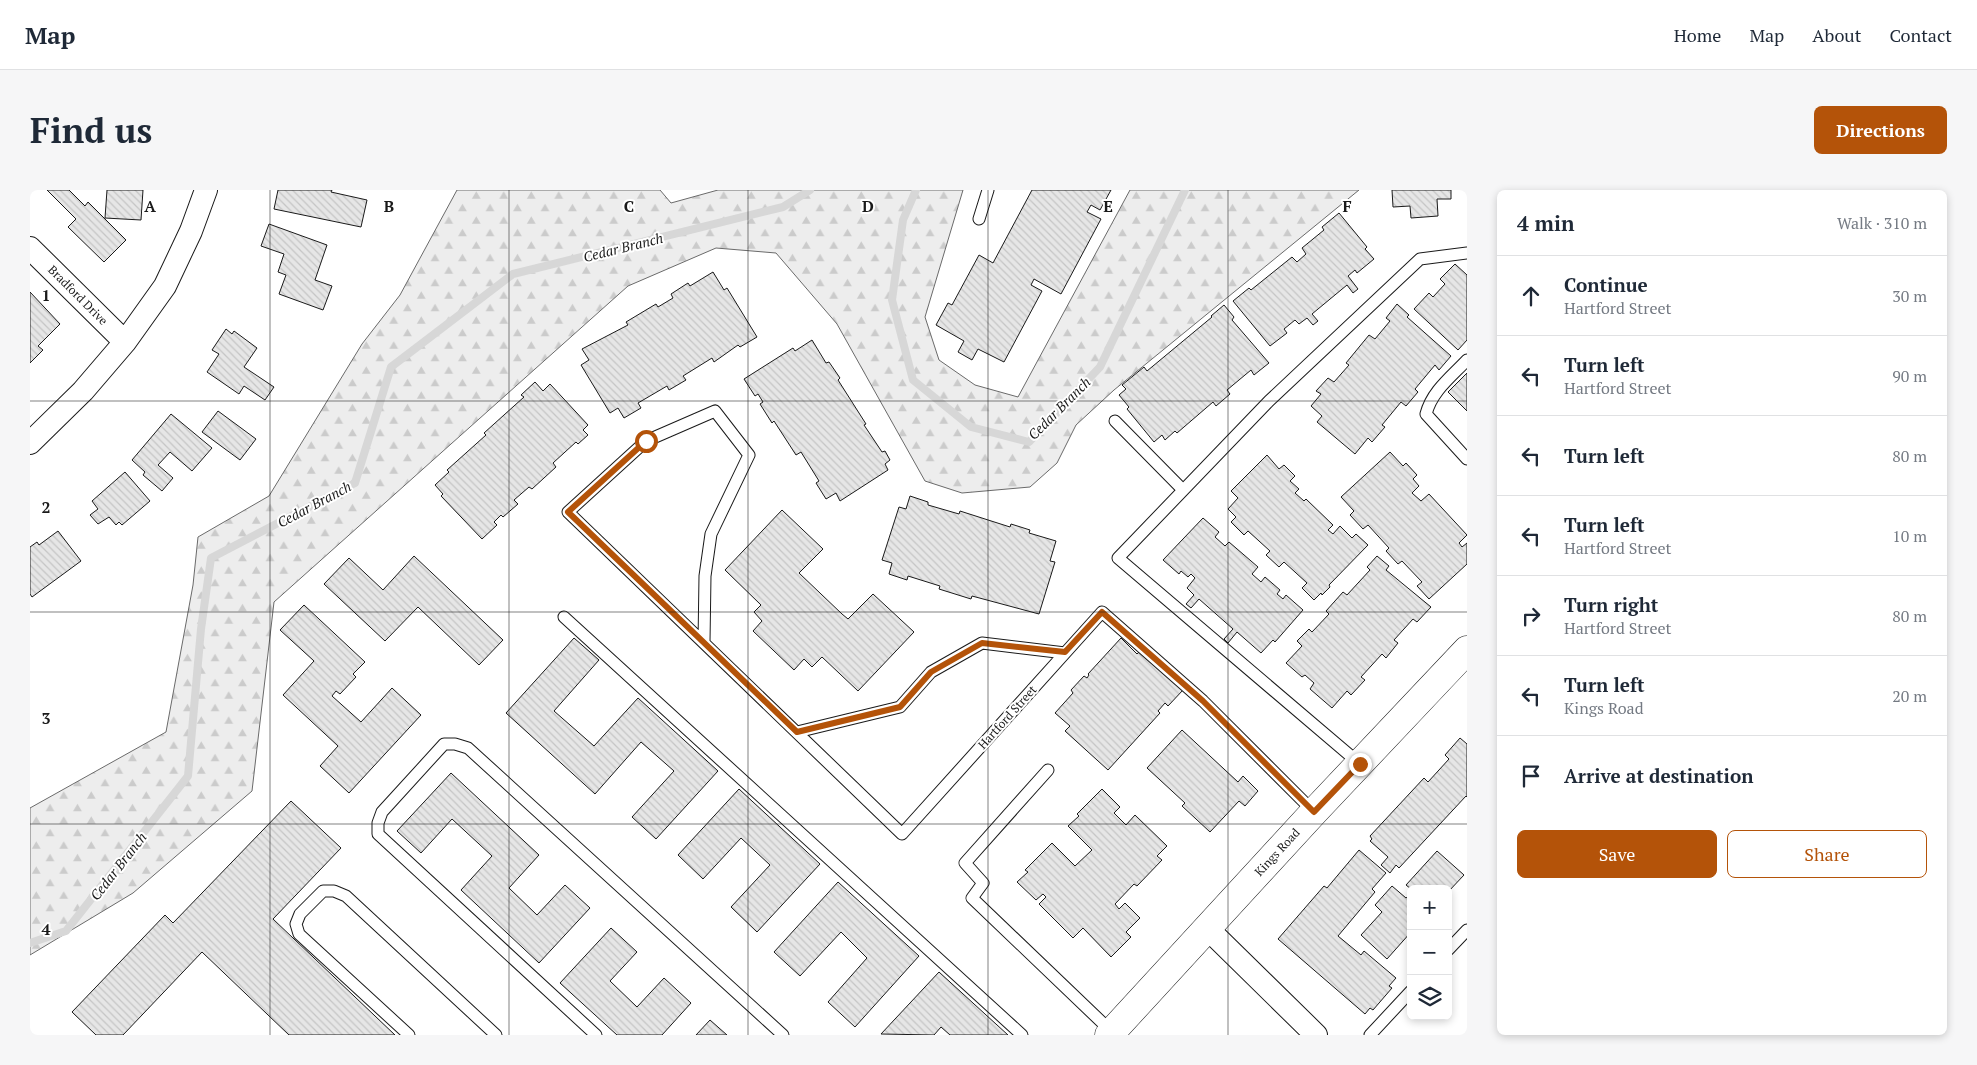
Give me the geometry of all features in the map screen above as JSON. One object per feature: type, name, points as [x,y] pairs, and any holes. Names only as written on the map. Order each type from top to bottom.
[{"type":"street","points":[[30,444],[83,391],[125,342],[165,286],[191,231],[206,190]]},
{"type":"street","name":"Bradford Drive","points":[[30,248],[125,342]]},
{"type":"street","name":"Kings Road","points":[[1110,1034],[1314,812],[1467,650]]},
{"type":"street","points":[[1207,928],[1316,1035]]},
{"type":"lane","points":[[979,219],[988,190]]},
{"type":"lane","points":[[1360,764],[1118,558],[1269,401],[1420,259],[1467,254]]},
{"type":"lane","points":[[1467,360],[1435,392],[1426,414],[1467,459]]},
{"type":"lane","name":"Hartford Street","points":[[704,642],[706,576],[711,534],[749,454],[714,412],[646,441],[568,512],[902,834],[1102,612],[1203,701],[1314,812]]},
{"type":"lane","points":[[1115,421],[1183,490]]},
{"type":"lane","points":[[564,617],[1022,1035]]},
{"type":"lane","points":[[797,732],[900,707],[931,672],[982,643],[1065,652]]},
{"type":"lane","points":[[596,1035],[378,834],[378,823],[382,812],[444,744],[455,744],[468,748],[783,1035]]},
{"type":"lane","points":[[1048,770],[965,863],[983,883],[972,898],[1110,1034]]},
{"type":"lane","points":[[409,1035],[299,934],[296,924],[300,914],[323,891],[334,891],[346,896],[496,1035]]},
{"type":"lane","points":[[1452,946],[1467,930]]},
{"type":"lane","points":[[1370,1035],[1407,995]]},
{"type":"green space","points":[[457,190],[660,190],[671,203],[718,190],[963,190],[925,317],[939,360],[975,385],[1018,397],[1130,190],[1359,190],[1114,390],[1076,425],[1057,463],[1030,487],[962,493],[925,481],[837,324],[776,253],[716,248],[628,286],[274,602],[252,791],[133,893],[30,955],[30,808],[166,732],[193,585],[198,537],[269,496],[362,344],[400,295]]},
{"type":"building","points":[[47,190],[69,190],[85,206],[88,202],[126,240],[104,262],[68,227],[76,219]]},
{"type":"building","points":[[107,190],[143,190],[141,220],[105,218]]},
{"type":"building","points":[[278,190],[332,190],[331,192],[367,200],[361,227],[274,209]]},
{"type":"building","points":[[1032,190],[1111,190],[1100,210],[1091,205],[1087,212],[1101,219],[1061,294],[1034,279],[1031,285],[1042,291],[1004,362],[978,349],[972,360],[958,352],[964,341],[936,325],[948,303],[952,305],[979,255],[993,263]]},
{"type":"building","points":[[1392,190],[1451,190],[1451,199],[1437,199],[1438,216],[1411,218],[1410,206],[1393,207]]},
{"type":"building","points":[[1339,213],[1367,247],[1365,249],[1374,259],[1357,273],[1355,270],[1348,276],[1358,289],[1353,293],[1347,285],[1312,314],[1318,321],[1313,325],[1307,318],[1299,324],[1295,320],[1284,329],[1287,333],[1270,346],[1233,301],[1249,288],[1251,290],[1292,257],[1297,262],[1306,254],[1302,248],[1324,230],[1322,227]]},
{"type":"building","points":[[269,224],[327,245],[315,280],[332,286],[323,310],[279,294],[286,275],[278,272],[284,254],[261,246]]},
{"type":"building","points":[[1455,264],[1467,275],[1467,340],[1458,350],[1414,309],[1429,293],[1433,297],[1445,284],[1440,279]]},
{"type":"building","points":[[713,272],[724,290],[727,288],[757,337],[740,347],[738,345],[714,362],[712,358],[683,376],[686,380],[669,390],[667,386],[638,403],[641,408],[624,418],[618,408],[610,413],[581,365],[589,360],[582,349],[628,325],[626,322],[656,304],[658,307],[673,298],[671,294],[688,283],[690,286]]},
{"type":"building","points":[[30,292],[60,324],[38,346],[43,350],[30,363]]},
{"type":"building","points":[[1397,304],[1409,315],[1407,317],[1451,356],[1439,370],[1435,365],[1415,389],[1418,392],[1406,406],[1401,402],[1382,425],[1385,427],[1372,442],[1368,438],[1355,454],[1317,422],[1322,416],[1311,406],[1321,394],[1316,391],[1328,378],[1334,382],[1349,365],[1346,363],[1369,335],[1375,339],[1390,321],[1386,318]]},
{"type":"building","points":[[1224,305],[1234,317],[1232,320],[1269,363],[1254,375],[1251,370],[1227,390],[1230,394],[1216,406],[1213,402],[1177,433],[1175,431],[1165,440],[1162,435],[1154,442],[1127,409],[1129,407],[1119,395],[1126,389],[1122,385],[1144,367],[1147,371]]},
{"type":"building","points":[[226,329],[232,334],[234,331],[257,348],[244,367],[274,387],[265,400],[244,386],[239,394],[207,372],[219,354],[212,350]]},
{"type":"building","points":[[812,340],[826,363],[829,362],[840,378],[838,380],[866,424],[864,425],[882,452],[885,451],[890,460],[885,464],[888,470],[840,501],[836,493],[826,499],[816,483],[819,481],[801,452],[796,455],[774,421],[772,423],[760,404],[763,402],[758,394],[755,396],[744,379],[793,348],[795,351]]},
{"type":"building","points":[[1467,373],[1467,411],[1448,392]]},
{"type":"building","points":[[535,382],[543,391],[550,384],[588,425],[583,430],[588,435],[578,444],[576,442],[553,463],[556,467],[532,489],[529,487],[514,500],[518,504],[503,517],[501,515],[494,522],[497,525],[482,539],[441,496],[443,494],[435,485],[449,472],[447,470],[486,435],[484,433],[524,397],[521,395]]},
{"type":"building","points":[[218,411],[256,439],[240,460],[202,432]]},
{"type":"building","points":[[171,414],[212,448],[192,471],[170,452],[158,465],[173,478],[162,491],[143,475],[145,472],[132,460]]},
{"type":"building","points":[[1390,452],[1403,466],[1406,463],[1417,475],[1413,479],[1419,486],[1412,493],[1421,501],[1429,494],[1467,535],[1459,543],[1462,547],[1467,543],[1467,564],[1429,599],[1417,586],[1422,582],[1402,561],[1398,564],[1386,551],[1389,548],[1368,525],[1363,529],[1350,515],[1354,511],[1341,497]]},
{"type":"building","points":[[1267,455],[1279,469],[1284,465],[1295,476],[1290,481],[1299,489],[1295,493],[1304,501],[1306,499],[1333,525],[1328,530],[1333,534],[1340,526],[1352,538],[1356,534],[1368,545],[1329,585],[1330,587],[1314,600],[1302,588],[1307,583],[1284,562],[1279,567],[1266,555],[1270,551],[1248,531],[1244,535],[1231,522],[1236,517],[1228,509],[1238,498],[1231,491]]},
{"type":"building","points":[[125,472],[150,501],[122,525],[119,522],[116,525],[109,517],[98,524],[90,515],[98,509],[92,501]]},
{"type":"building","points":[[910,496],[928,502],[928,505],[959,514],[960,511],[1010,527],[1011,524],[1030,530],[1029,533],[1056,541],[1050,561],[1055,562],[1039,614],[972,596],[971,599],[939,589],[940,586],[908,576],[907,580],[889,574],[892,563],[882,560],[899,507],[906,509]]},
{"type":"building","points":[[782,510],[823,549],[799,573],[842,614],[848,619],[873,594],[914,632],[858,691],[822,657],[812,667],[804,659],[794,670],[753,631],[762,621],[754,612],[761,605],[725,570]]},
{"type":"building","points":[[1203,518],[1219,532],[1215,537],[1225,546],[1229,542],[1258,567],[1252,574],[1261,582],[1265,577],[1280,590],[1277,594],[1283,599],[1286,595],[1303,610],[1275,642],[1273,640],[1261,653],[1237,632],[1228,643],[1224,639],[1233,629],[1199,599],[1191,608],[1186,604],[1194,595],[1187,588],[1195,578],[1191,574],[1188,577],[1181,571],[1179,574],[1163,560]]},
{"type":"building","points":[[58,531],[81,561],[32,597],[30,594],[30,547],[37,542],[39,545]]},
{"type":"building","points":[[414,556],[503,640],[479,665],[418,607],[385,641],[324,584],[349,558],[383,590]]},
{"type":"building","points":[[1377,556],[1389,566],[1386,570],[1431,607],[1417,622],[1413,619],[1394,640],[1398,643],[1386,658],[1382,654],[1361,677],[1365,680],[1351,695],[1347,691],[1332,708],[1310,689],[1314,683],[1305,675],[1302,677],[1286,663],[1302,646],[1297,641],[1309,629],[1312,632],[1329,614],[1326,611],[1343,592],[1347,595],[1370,570],[1367,567]]},
{"type":"building","points":[[304,605],[365,662],[353,674],[356,677],[340,694],[336,691],[332,696],[361,722],[392,688],[421,715],[349,793],[320,766],[338,746],[283,695],[314,661],[280,630]]},
{"type":"building","points":[[574,638],[599,660],[554,711],[594,746],[638,698],[718,771],[656,839],[632,817],[674,771],[641,742],[595,794],[506,713]]},
{"type":"building","points":[[1121,638],[1137,654],[1140,651],[1183,690],[1168,706],[1165,703],[1158,711],[1160,713],[1108,770],[1065,731],[1070,726],[1055,713],[1073,693],[1071,690],[1084,676],[1087,678],[1088,674]]},
{"type":"building","points":[[1182,730],[1238,782],[1243,776],[1258,791],[1245,806],[1239,801],[1210,832],[1182,806],[1185,803],[1147,768]]},
{"type":"building","points":[[1460,738],[1467,744],[1467,797],[1399,868],[1396,865],[1390,873],[1381,865],[1388,857],[1370,841],[1372,839],[1370,836],[1424,778],[1428,782],[1449,759],[1445,755]]},
{"type":"building","points":[[451,773],[539,855],[509,888],[537,915],[565,885],[590,908],[539,963],[461,890],[492,856],[452,819],[421,853],[397,831]]},
{"type":"building","points":[[739,789],[820,864],[757,932],[731,907],[770,865],[741,838],[703,879],[678,855]]},
{"type":"building","points":[[1102,789],[1120,807],[1114,813],[1126,825],[1135,815],[1167,846],[1157,856],[1162,860],[1137,886],[1134,884],[1115,904],[1119,909],[1125,903],[1140,918],[1126,932],[1131,937],[1111,957],[1083,928],[1073,938],[1039,904],[1046,897],[1043,894],[1036,900],[1017,882],[1028,872],[1025,870],[1052,843],[1075,866],[1092,850],[1068,826]]},
{"type":"building","points":[[291,801],[341,848],[273,919],[395,1035],[289,1035],[202,952],[123,1035],[96,1035],[72,1012],[165,915],[173,923]]},
{"type":"building","points":[[1359,850],[1386,873],[1372,889],[1375,892],[1338,936],[1361,955],[1364,951],[1396,978],[1389,986],[1392,988],[1373,1010],[1370,1008],[1365,1014],[1278,939],[1324,886],[1327,888]]},
{"type":"building","points":[[1437,851],[1464,875],[1452,888],[1452,885],[1406,885]]},
{"type":"building","points":[[838,882],[919,956],[855,1027],[828,1002],[867,958],[841,932],[800,976],[774,952]]},
{"type":"building","points":[[1392,886],[1407,897],[1407,936],[1387,959],[1361,935],[1382,912],[1375,905]]},
{"type":"building","points":[[611,928],[637,952],[610,981],[637,1007],[664,978],[691,1003],[662,1035],[617,1035],[560,983]]},
{"type":"building","points":[[939,972],[1008,1035],[950,1035],[941,1027],[934,1035],[881,1034]]},
{"type":"building","points":[[710,1020],[727,1035],[696,1035]]},
{"type":"waterway","name":"Cedar Branch","points":[[30,943],[66,931],[188,776],[201,629],[211,558],[355,483],[391,367],[513,274],[783,207],[810,190]]},
{"type":"waterway","name":"Cedar Branch","points":[[916,190],[903,220],[892,300],[913,380],[971,427],[1029,442],[1100,367],[1185,190]]},
{"type":"route","points":[[646,441],[568,512],[797,732],[900,707],[931,672],[982,643],[1065,652],[1102,612],[1203,701],[1314,812],[1360,764]]}]
